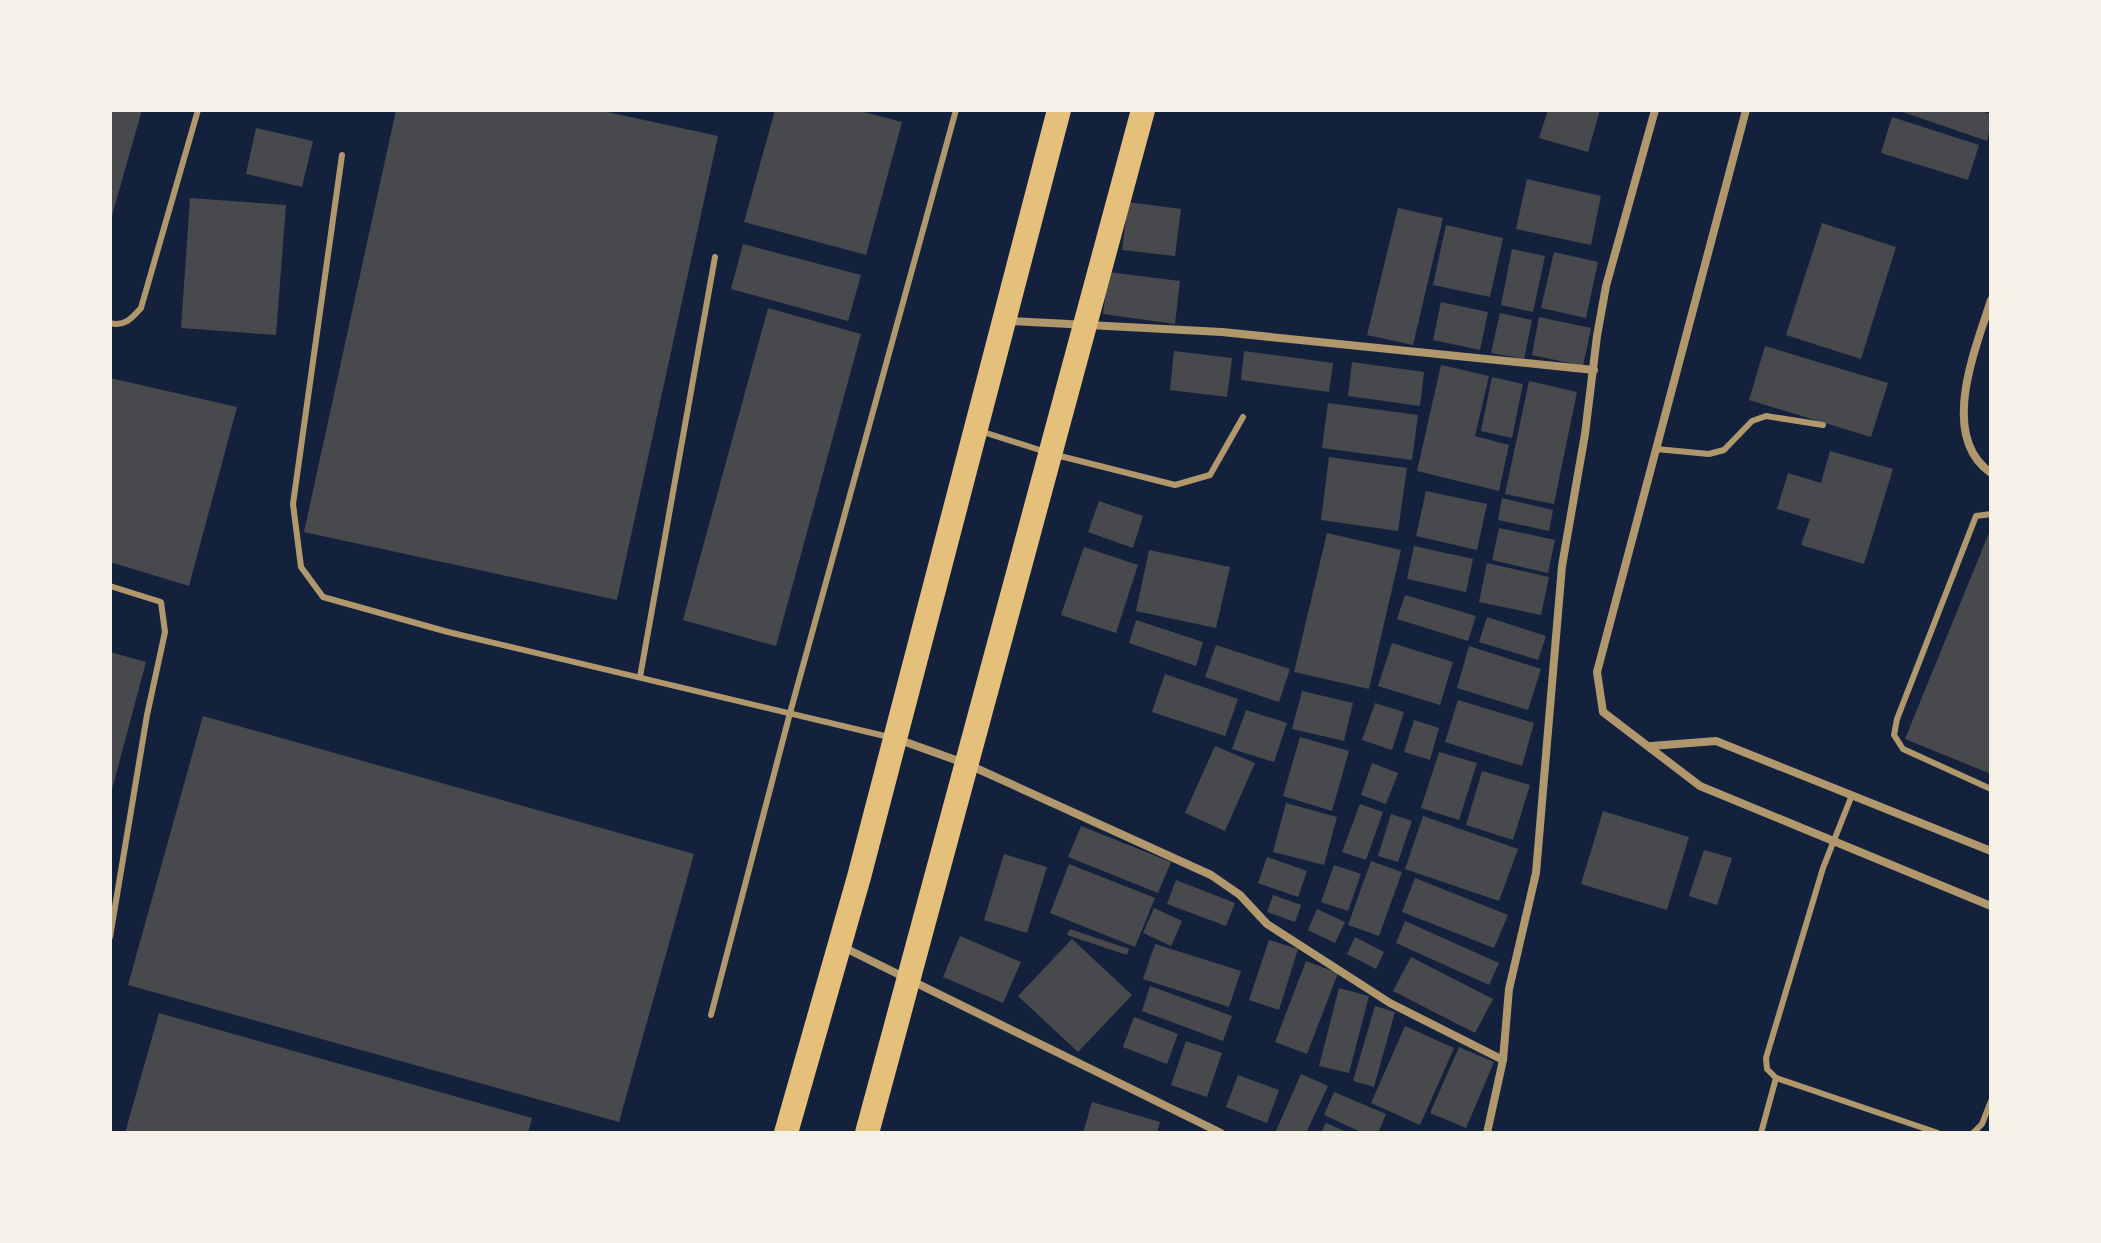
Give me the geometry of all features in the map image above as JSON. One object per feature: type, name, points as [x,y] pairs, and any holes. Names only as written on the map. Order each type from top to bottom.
[{"type":"highway","points":[[786,1133],[859,877],[1059,110]]},
{"type":"highway","points":[[867,1133],[1143,110]]},
{"type":"street","points":[[1487,1133],[1503,1060],[1509,989],[1536,873],[1562,566],[1606,286],[1655,110]]},
{"type":"street","points":[[1746,110],[1597,672],[1603,712],[1700,786],[1991,906]]},
{"type":"street","points":[[1991,300],[1971,366],[1963,418],[1970,450],[1991,473]]},
{"type":"street","points":[[1001,321],[1222,332],[1594,370]]},
{"type":"street","points":[[895,738],[981,770],[1211,875],[1240,895],[1267,924],[1390,1003],[1503,1060]]},
{"type":"street","points":[[1651,746],[1716,741],[1991,851]]},
{"type":"street","points":[[834,942],[1221,1133]]},
{"type":"lane","points":[[110,323],[118,325],[130,320],[141,308],[198,110]]},
{"type":"lane","points":[[711,1015],[790,713],[956,110]]},
{"type":"lane","points":[[342,155],[293,504],[301,567],[323,597],[448,632],[895,738]]},
{"type":"lane","points":[[640,677],[715,257]]},
{"type":"lane","points":[[1656,449],[1709,454],[1724,450],[1752,421],[1766,416],[1823,425]]},
{"type":"lane","points":[[973,429],[1086,465],[1175,485],[1210,475],[1243,417]]},
{"type":"lane","points":[[1991,514],[1976,516],[1897,719],[1894,735],[1903,749],[1991,789]]},
{"type":"lane","points":[[110,586],[161,602],[165,632],[147,715],[110,937]]},
{"type":"lane","points":[[1852,795],[1834,839],[1766,1058],[1767,1069],[1776,1078],[1938,1133]]},
{"type":"lane","points":[[1761,1133],[1776,1078]]},
{"type":"lane","points":[[1973,1133],[1982,1124],[1991,1101]]},
{"type":"building","points":[[110,110],[142,110],[111,219],[110,219]]},
{"type":"building","points":[[396,110],[598,110],[718,136],[617,600],[304,532]]},
{"type":"building","points":[[775,110],[856,110],[902,122],[866,255],[744,222]]},
{"type":"building","points":[[1548,110],[1600,110],[1588,152],[1539,138]]},
{"type":"building","points":[[1897,110],[1977,110],[1991,114],[1987,141]]},
{"type":"building","points":[[1892,117],[1979,145],[1968,180],[1881,153]]},
{"type":"building","points":[[256,128],[313,141],[302,187],[246,174]]},
{"type":"building","points":[[1527,179],[1601,196],[1591,245],[1516,229]]},
{"type":"building","points":[[190,198],[286,205],[276,335],[181,328]]},
{"type":"building","points":[[1128,202],[1181,209],[1175,256],[1122,250]]},
{"type":"building","points":[[1398,208],[1443,218],[1413,345],[1367,335]]},
{"type":"building","points":[[1822,223],[1896,247],[1861,359],[1786,335]]},
{"type":"building","points":[[1446,225],[1503,238],[1490,297],[1433,285]]},
{"type":"building","points":[[743,244],[861,275],[848,321],[731,289]]},
{"type":"building","points":[[1512,249],[1545,256],[1533,312],[1501,305]]},
{"type":"building","points":[[1554,252],[1598,262],[1586,318],[1541,308]]},
{"type":"building","points":[[1108,272],[1180,281],[1175,324],[1103,314]]},
{"type":"building","points":[[1441,302],[1488,312],[1480,350],[1433,340]]},
{"type":"building","points":[[768,308],[861,334],[776,646],[683,620]]},
{"type":"building","points":[[1500,313],[1532,320],[1524,359],[1491,353]]},
{"type":"building","points":[[1539,317],[1591,328],[1583,366],[1532,355]]},
{"type":"building","points":[[1765,346],[1888,383],[1871,437],[1749,400]]},
{"type":"building","points":[[1174,351],[1232,358],[1227,397],[1170,390]]},
{"type":"building","points":[[1244,351],[1333,363],[1329,392],[1241,380]]},
{"type":"building","points":[[1352,362],[1424,372],[1420,406],[1348,396]]},
{"type":"building","points":[[1441,365],[1489,376],[1475,436],[1509,445],[1499,491],[1417,471]]},
{"type":"building","points":[[1492,377],[1523,384],[1512,438],[1481,431]]},
{"type":"building","points":[[110,378],[237,407],[189,586],[110,562]]},
{"type":"building","points":[[1529,381],[1577,392],[1554,504],[1505,494]]},
{"type":"building","points":[[1328,403],[1418,415],[1412,460],[1322,448]]},
{"type":"building","points":[[1830,451],[1893,469],[1864,564],[1801,545],[1810,519],[1777,509],[1788,473],[1821,483]]},
{"type":"building","points":[[1329,457],[1407,468],[1398,531],[1321,520]]},
{"type":"building","points":[[1426,491],[1487,504],[1477,550],[1416,536]]},
{"type":"building","points":[[1502,498],[1553,510],[1549,531],[1498,520]]},
{"type":"building","points":[[1099,501],[1143,516],[1133,548],[1088,532]]},
{"type":"building","points":[[1499,528],[1555,540],[1548,573],[1492,560]]},
{"type":"building","points":[[1991,528],[1991,774],[1905,739]]},
{"type":"building","points":[[1327,533],[1401,550],[1369,689],[1294,672]]},
{"type":"building","points":[[1414,546],[1473,559],[1466,592],[1407,579]]},
{"type":"building","points":[[1084,547],[1138,565],[1116,633],[1061,615]]},
{"type":"building","points":[[1149,550],[1230,567],[1216,628],[1136,611]]},
{"type":"building","points":[[1487,563],[1549,577],[1541,615],[1479,602]]},
{"type":"building","points":[[1405,595],[1476,616],[1468,641],[1397,619]]},
{"type":"building","points":[[1487,617],[1546,636],[1538,660],[1479,642]]},
{"type":"building","points":[[1136,620],[1203,642],[1196,666],[1129,643]]},
{"type":"building","points":[[1392,643],[1453,662],[1440,705],[1378,686]]},
{"type":"building","points":[[1216,645],[1290,669],[1279,702],[1205,677]]},
{"type":"building","points":[[1469,646],[1541,669],[1528,710],[1457,688]]},
{"type":"building","points":[[110,652],[146,662],[111,793],[110,793]]},
{"type":"building","points":[[1165,674],[1238,699],[1225,736],[1152,712]]},
{"type":"building","points":[[1302,691],[1353,703],[1344,741],[1292,729]]},
{"type":"building","points":[[1458,700],[1534,723],[1522,766],[1445,742]]},
{"type":"building","points":[[1375,703],[1404,712],[1392,750],[1362,740]]},
{"type":"building","points":[[1246,710],[1287,723],[1274,762],[1232,749]]},
{"type":"building","points":[[203,716],[694,854],[619,1122],[128,985]]},
{"type":"building","points":[[1414,720],[1439,728],[1430,760],[1404,752]]},
{"type":"building","points":[[1300,737],[1349,751],[1332,811],[1283,796]]},
{"type":"building","points":[[1215,746],[1255,763],[1225,831],[1185,813]]},
{"type":"building","points":[[1439,752],[1477,763],[1459,820],[1421,808]]},
{"type":"building","points":[[1372,763],[1398,773],[1386,804],[1361,795]]},
{"type":"building","points":[[1482,771],[1530,785],[1513,840],[1466,825]]},
{"type":"building","points":[[1286,803],[1337,817],[1324,865],[1273,852]]},
{"type":"building","points":[[1360,804],[1383,812],[1366,860],[1342,852]]},
{"type":"building","points":[[1603,811],[1689,837],[1667,910],[1581,884]]},
{"type":"building","points":[[1391,814],[1412,821],[1398,862],[1378,856]]},
{"type":"building","points":[[1423,816],[1518,849],[1499,901],[1405,869]]},
{"type":"building","points":[[1081,826],[1171,862],[1158,893],[1068,857]]},
{"type":"building","points":[[1704,850],[1732,858],[1717,905],[1689,896]]},
{"type":"building","points":[[1004,854],[1047,867],[1027,933],[984,920]]},
{"type":"building","points":[[1267,857],[1307,871],[1298,897],[1258,883]]},
{"type":"building","points":[[1371,861],[1402,872],[1379,936],[1348,925]]},
{"type":"building","points":[[1069,864],[1155,898],[1135,947],[1050,913]]},
{"type":"building","points":[[1334,865],[1361,874],[1348,911],[1321,902]]},
{"type":"building","points":[[1415,878],[1508,915],[1494,948],[1402,912]]},
{"type":"building","points":[[1176,880],[1235,903],[1226,926],[1167,904]]},
{"type":"building","points":[[1273,895],[1301,905],[1295,922],[1267,912]]},
{"type":"building","points":[[1154,908],[1182,921],[1171,946],[1143,933]]},
{"type":"building","points":[[1317,909],[1345,922],[1335,943],[1308,930]]},
{"type":"building","points":[[1405,921],[1499,963],[1489,985],[1396,943]]},
{"type":"building","points":[[1070,929],[1129,949],[1127,955],[1067,935]]},
{"type":"building","points":[[960,936],[1021,962],[1003,1003],[943,977]]},
{"type":"building","points":[[1355,937],[1384,952],[1376,969],[1347,954]]},
{"type":"building","points":[[1072,939],[1132,995],[1078,1052],[1018,996]]},
{"type":"building","points":[[1269,940],[1298,949],[1279,1010],[1249,1000]]},
{"type":"building","points":[[1155,944],[1241,971],[1229,1007],[1143,979]]},
{"type":"building","points":[[1411,957],[1493,999],[1475,1033],[1393,991]]},
{"type":"building","points":[[1306,961],[1338,973],[1307,1054],[1275,1042]]},
{"type":"building","points":[[1150,986],[1232,1016],[1223,1041],[1142,1011]]},
{"type":"building","points":[[1339,988],[1369,996],[1349,1073],[1319,1066]]},
{"type":"building","points":[[1375,1006],[1395,1012],[1374,1087],[1353,1081]]},
{"type":"building","points":[[159,1013],[532,1118],[528,1133],[125,1133]]},
{"type":"building","points":[[1134,1017],[1178,1034],[1167,1064],[1123,1047]]},
{"type":"building","points":[[1405,1026],[1454,1048],[1420,1125],[1371,1103]]},
{"type":"building","points":[[1186,1041],[1222,1053],[1207,1097],[1171,1085]]},
{"type":"building","points":[[1459,1047],[1494,1062],[1466,1128],[1430,1113]]},
{"type":"building","points":[[1301,1074],[1328,1086],[1306,1133],[1275,1133]]},
{"type":"building","points":[[1238,1075],[1279,1090],[1267,1123],[1226,1107]]},
{"type":"building","points":[[1334,1092],[1386,1114],[1378,1133],[1363,1133],[1324,1115]]},
{"type":"building","points":[[1092,1102],[1160,1122],[1157,1133],[1083,1133]]},
{"type":"building","points":[[1326,1123],[1349,1133],[1321,1133]]}]
